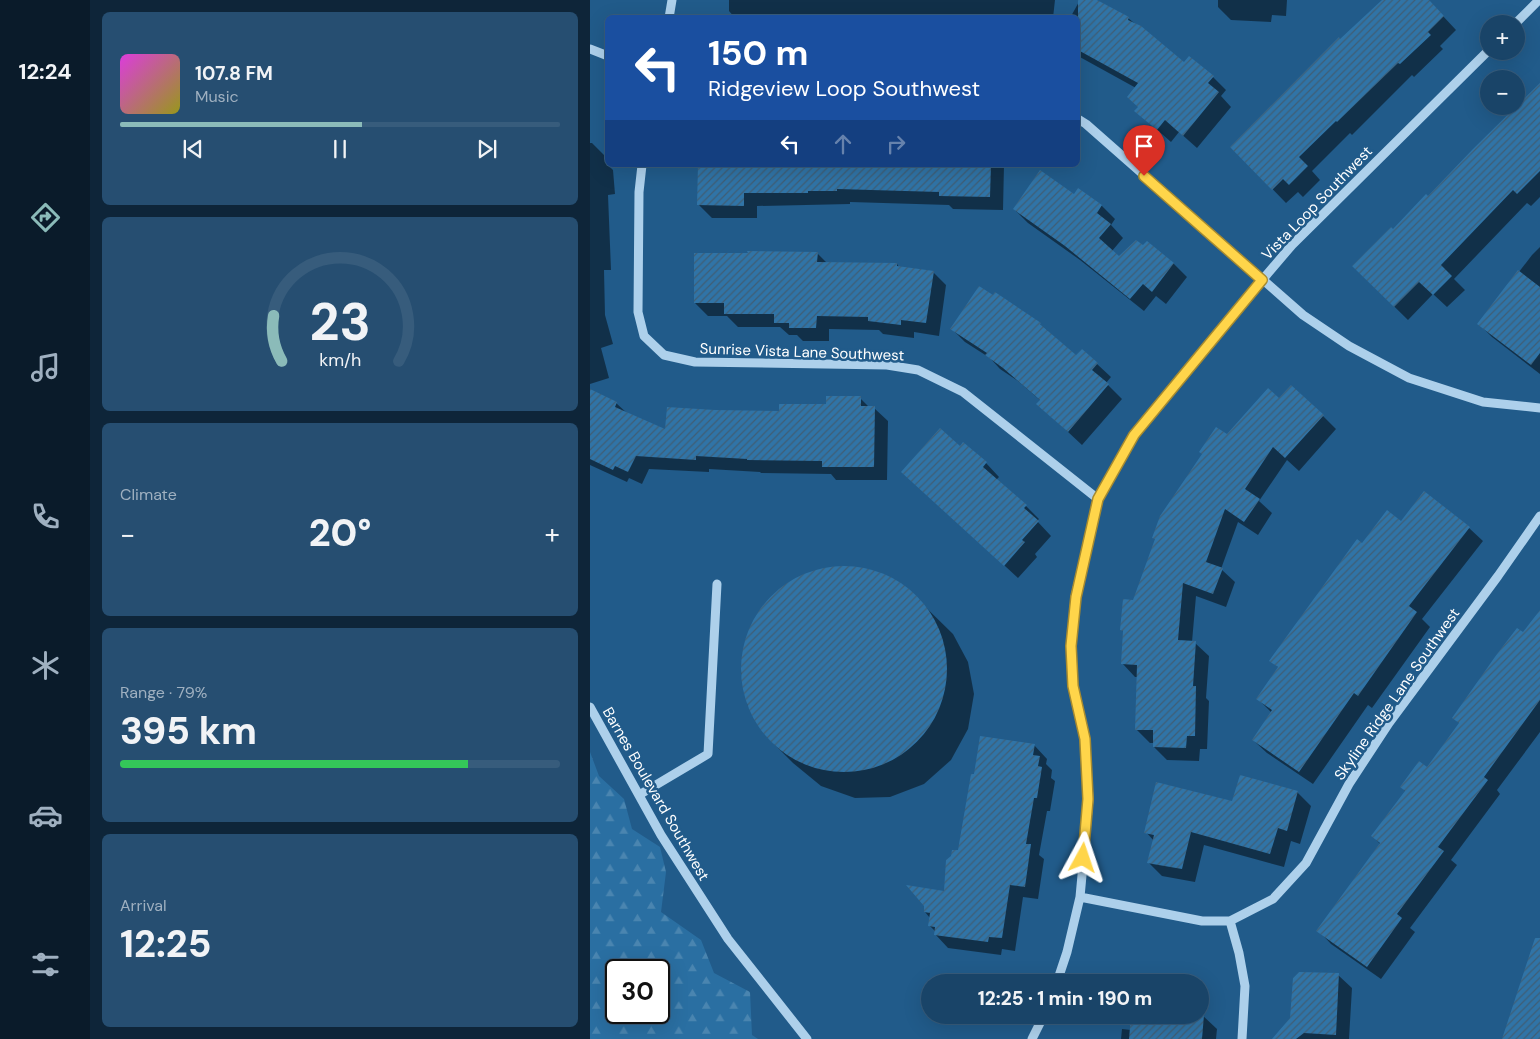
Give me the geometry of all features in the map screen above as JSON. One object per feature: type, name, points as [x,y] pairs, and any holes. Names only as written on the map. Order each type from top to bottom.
[{"type":"street","points":[[670,15],[672,0]]},
{"type":"street","points":[[1524,15],[1539,0]]},
{"type":"street","points":[[590,49],[605,55]]},
{"type":"street","name":"Vista Loop Southwest","points":[[1060,974],[1080,897],[1088,799],[1085,739],[1073,686],[1071,646],[1076,597],[1098,499],[1134,435],[1292,245],[1480,59]]},
{"type":"street","points":[[1080,120],[1303,315],[1349,346],[1409,378],[1484,402],[1540,408]]},
{"type":"street","name":"Sunrise Vista Lane Southwest","points":[[642,167],[639,192],[638,312],[644,336],[664,355],[695,362],[888,366],[918,370],[963,392],[1098,499]]},
{"type":"street","name":"Skyline Ridge Lane Southwest","points":[[1080,897],[1202,920],[1230,921],[1273,899],[1306,863],[1349,784],[1389,723],[1540,516]]},
{"type":"street","points":[[639,795],[708,754],[717,584]]},
{"type":"street","name":"Barnes Boulevard Southwest","points":[[590,707],[661,835],[728,939],[807,1039]]},
{"type":"street","points":[[1230,921],[1239,953],[1245,986],[1242,1039]]},
{"type":"street","points":[[1032,1039],[1040,1024]]},
{"type":"green space","points":[[590,752],[599,776],[624,799],[632,829],[660,847],[666,872],[661,912],[701,940],[714,973],[750,992],[752,1035],[758,1039],[590,1039]]},
{"type":"building","points":[[1078,0],[1097,0],[1129,17],[1128,20],[1141,26],[1184,62],[1189,56],[1214,76],[1208,83],[1219,92],[1183,136],[1165,120],[1157,130],[1134,111],[1138,107],[1127,97],[1138,83],[1080,51],[1080,15],[1078,15]]},
{"type":"building","points":[[1382,0],[1429,0],[1444,16],[1428,32],[1431,35],[1400,64],[1398,63],[1299,157],[1308,166],[1289,185],[1283,179],[1272,190],[1230,147],[1339,37],[1340,39]]},
{"type":"building","points":[[1540,83],[1540,171],[1517,194],[1513,190],[1441,265],[1452,276],[1433,295],[1419,282],[1394,307],[1352,266],[1391,227],[1393,229],[1426,194],[1428,196],[1508,115],[1525,115],[1525,98]]},
{"type":"building","points":[[698,167],[991,167],[990,197],[939,196],[939,192],[837,189],[837,191],[808,191],[808,193],[744,193],[744,206],[697,205]]},
{"type":"building","points":[[1040,170],[1074,194],[1078,188],[1102,205],[1097,213],[1111,224],[1099,238],[1119,256],[1136,240],[1143,245],[1147,241],[1174,263],[1152,292],[1143,284],[1130,299],[1065,246],[1013,209]]},
{"type":"building","points":[[747,251],[818,252],[817,262],[897,263],[897,266],[934,271],[926,323],[901,320],[901,325],[868,321],[868,317],[817,316],[816,328],[789,328],[789,323],[774,323],[774,314],[724,314],[724,303],[694,303],[694,253],[748,253]]},
{"type":"building","points":[[1518,270],[1540,287],[1540,353],[1531,365],[1477,324]]},
{"type":"building","points":[[979,286],[993,295],[995,292],[1041,323],[1076,355],[1082,349],[1098,363],[1092,370],[1109,384],[1068,432],[1036,404],[1040,400],[985,355],[987,353],[950,329]]},
{"type":"building","points":[[1291,385],[1324,415],[1285,458],[1273,447],[1245,489],[1260,499],[1244,522],[1225,509],[1206,562],[1223,568],[1213,594],[1183,583],[1178,640],[1196,641],[1193,686],[1196,686],[1195,736],[1187,736],[1186,748],[1153,747],[1153,730],[1135,730],[1137,665],[1121,664],[1123,631],[1120,630],[1123,599],[1133,600],[1155,539],[1152,538],[1160,516],[1202,454],[1199,452],[1216,427],[1227,434],[1268,388],[1279,398]]},
{"type":"building","points":[[590,389],[617,402],[615,407],[665,429],[667,407],[779,411],[779,404],[826,404],[826,396],[861,396],[861,406],[875,406],[874,467],[822,467],[822,461],[747,460],[696,456],[696,460],[636,456],[628,472],[615,466],[613,470],[590,459]]},
{"type":"building","points":[[940,428],[960,446],[963,442],[987,462],[983,467],[1027,505],[1024,508],[1039,521],[1022,540],[1025,542],[1004,566],[901,472]]},
{"type":"building","points":[[1424,491],[1470,527],[1409,606],[1417,612],[1358,696],[1354,693],[1299,772],[1252,740],[1272,710],[1256,699],[1278,667],[1269,661],[1357,539],[1362,543],[1387,510],[1401,521]]},
{"type":"building","points":[[834,566],[854,566],[874,570],[893,578],[917,596],[930,612],[939,629],[947,659],[943,699],[939,709],[930,726],[917,742],[893,760],[874,768],[854,772],[834,772],[814,768],[795,760],[779,749],[764,734],[753,718],[745,699],[741,679],[741,659],[745,639],[753,620],[764,604],[779,589],[795,578],[814,570]]},
{"type":"building","points":[[1540,610],[1540,700],[1484,777],[1488,780],[1438,847],[1444,851],[1397,914],[1402,918],[1367,967],[1316,931],[1380,843],[1371,836],[1405,791],[1400,787],[1419,761],[1427,767],[1459,723],[1452,718],[1497,654],[1517,628],[1523,632]]},
{"type":"building","points":[[980,736],[1035,744],[1033,755],[1040,756],[1038,766],[1042,767],[1037,798],[1034,798],[1026,844],[1031,844],[1025,887],[1010,885],[1002,938],[989,937],[988,942],[934,935],[935,927],[928,926],[930,913],[924,912],[924,906],[906,885],[944,891],[946,860],[951,856],[952,850],[958,850],[971,774],[974,774]]},
{"type":"building","points":[[1240,775],[1298,791],[1287,831],[1278,828],[1270,854],[1191,832],[1182,869],[1147,863],[1154,835],[1144,833],[1156,782],[1232,801]]},
{"type":"building","points":[[1535,938],[1540,938],[1540,1039],[1502,1039]]},
{"type":"building","points":[[1299,972],[1339,973],[1336,1035],[1304,1033],[1296,1039],[1272,1039],[1290,1018],[1293,978]]},
{"type":"building","points":[[1130,1024],[1203,1024],[1202,1039],[1129,1039]]},
{"type":"route","points":[[1083,858],[1088,799],[1085,739],[1073,686],[1071,646],[1076,597],[1098,499],[1134,435],[1262,280],[1144,176]]}]
